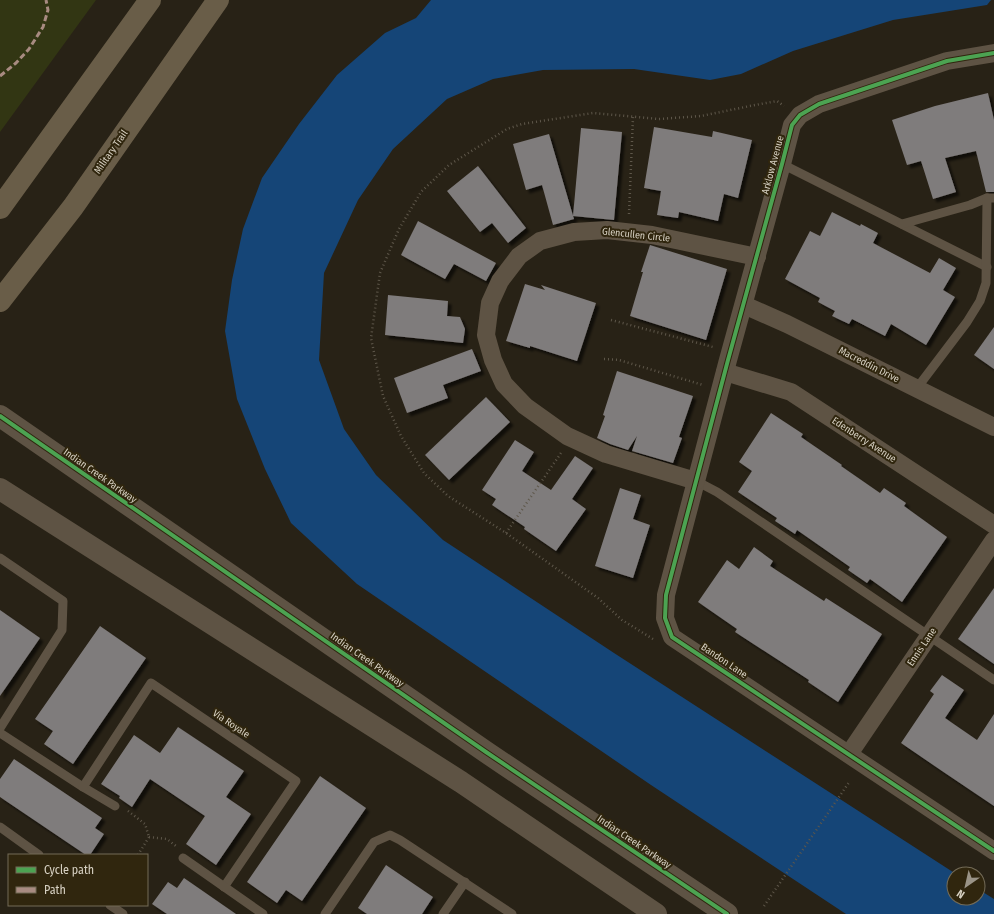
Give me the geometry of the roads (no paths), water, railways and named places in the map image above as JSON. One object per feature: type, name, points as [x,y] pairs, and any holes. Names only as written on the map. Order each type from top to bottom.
[{"type":"main road","points":[[0,208],[150,0]]},
{"type":"main road","name":"Military Trail","points":[[0,301],[73,207],[218,0]]},
{"type":"street","name":"Arklow Avenue","points":[[725,372],[792,125],[800,115],[819,104],[947,61],[994,53]]},
{"type":"street","name":"Glencullen Circle","points":[[696,482],[606,454],[567,436],[525,406],[504,384],[492,360],[486,335],[490,303],[500,281],[519,256],[540,241],[574,232],[607,230],[652,235],[757,257]]},
{"type":"street","name":"Macreddin Drive","points":[[744,305],[787,324],[994,427]]},
{"type":"street","name":"Bandon Lane","points":[[725,372],[666,595],[665,618],[672,637],[994,851]]},
{"type":"street","name":"Edenberry Avenue","points":[[725,372],[791,392],[994,525]]},
{"type":"street","name":"Indian Creek Parkway","points":[[0,416],[486,752],[727,914]]},
{"type":"street","points":[[0,488],[462,782],[656,914]]},
{"type":"street","name":"Ennis Lane","points":[[849,754],[994,540]]},
{"type":"lane","points":[[782,164],[987,267]]},
{"type":"lane","points":[[902,224],[991,198],[986,283],[980,301],[967,322],[917,388]]},
{"type":"lane","points":[[696,482],[723,496],[994,680]]},
{"type":"lane","points":[[0,559],[63,601],[62,630],[0,728]]},
{"type":"lane","name":"Via Royale","points":[[83,787],[151,683],[296,781],[224,887]]},
{"type":"lane","points":[[0,733],[115,806]]},
{"type":"lane","points":[[0,827],[38,854]]},
{"type":"lane","points":[[325,914],[374,842],[390,835],[465,882],[512,914]]},
{"type":"lane","points":[[183,858],[263,914]]},
{"type":"lane","points":[[444,914],[465,882]]},
{"type":"lane","points":[[111,906],[123,914]]},
{"type":"water","points":[[431,0],[991,0],[987,5],[893,20],[793,51],[741,74],[710,80],[634,69],[543,70],[493,79],[447,99],[393,149],[358,200],[324,273],[319,360],[344,429],[376,475],[443,540],[614,653],[946,868],[946,906],[986,906],[986,894],[994,899],[994,914],[846,914],[651,785],[357,584],[291,523],[265,469],[237,399],[225,331],[232,280],[243,229],[262,178],[299,124],[337,75],[385,33],[416,18]]}]
